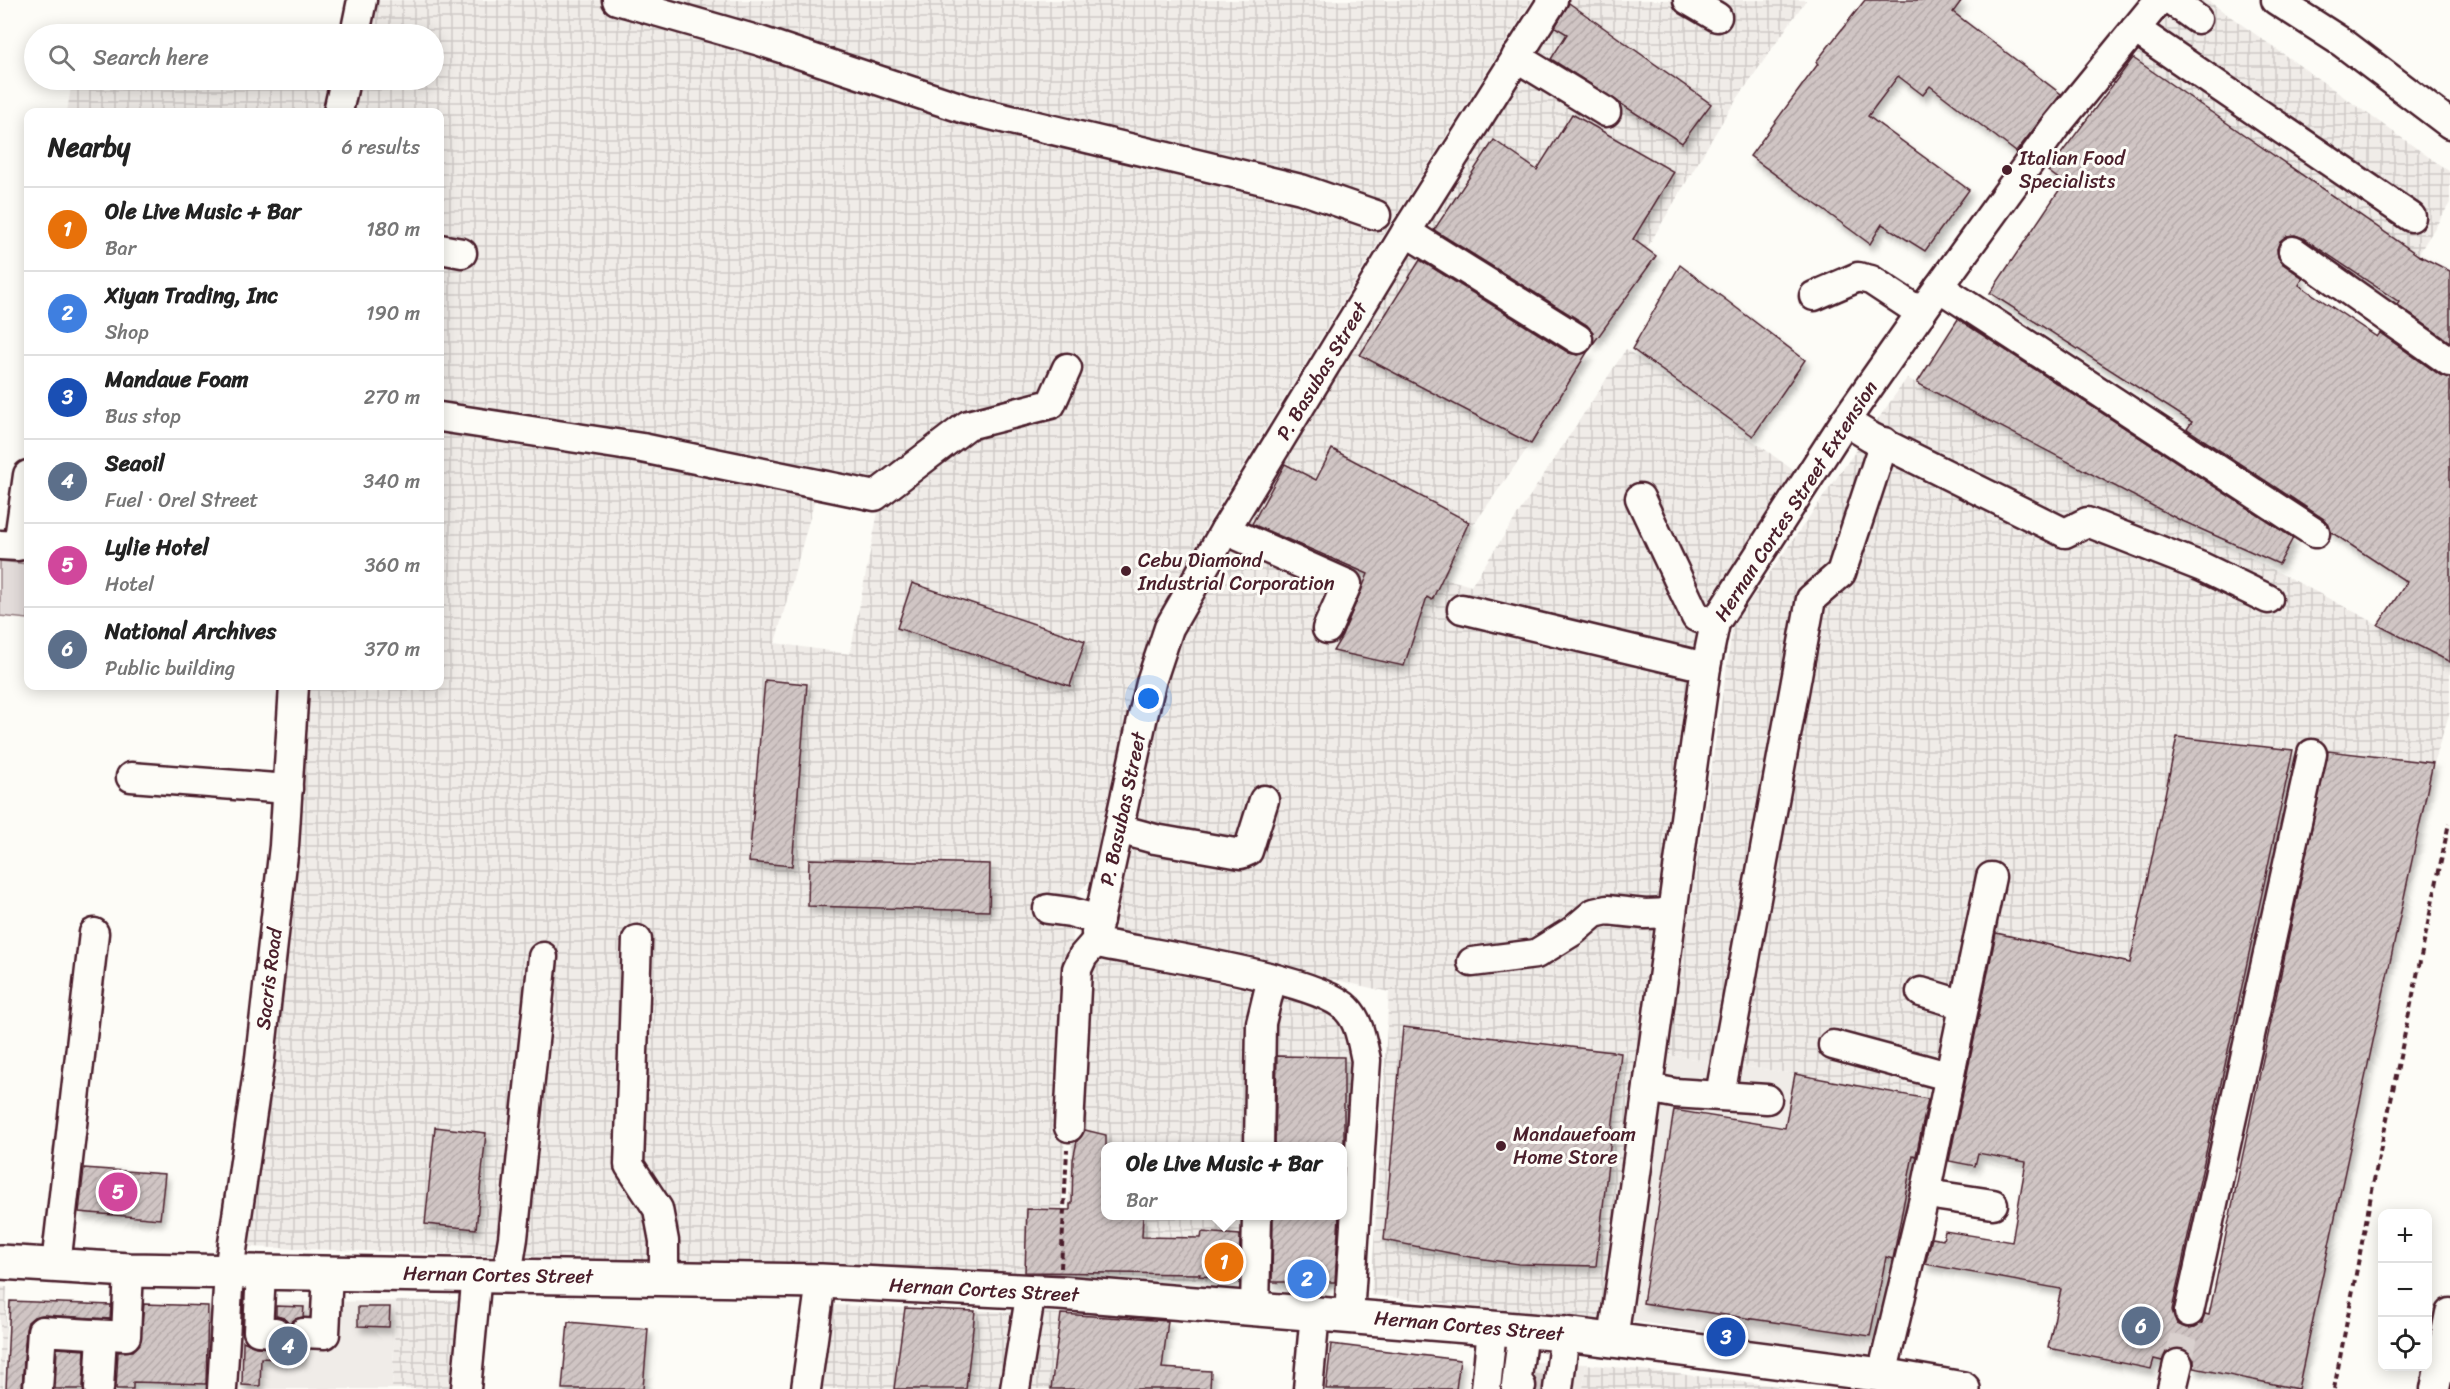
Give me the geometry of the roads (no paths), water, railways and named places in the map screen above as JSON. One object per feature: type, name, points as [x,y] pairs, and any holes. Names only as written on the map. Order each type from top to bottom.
[{"type":"main road","name":"Hernan Cortes Street","points":[[0,1262],[129,1270],[821,1281],[1045,1292],[1564,1334],[1882,1375],[1963,1389]]},
{"type":"street","points":[[357,24],[362,0]]},
{"type":"street","points":[[617,0],[760,41],[965,109],[1301,189],[1376,215]]},
{"type":"street","name":"P. Basubas Street","points":[[1098,930],[1142,720],[1152,679],[1169,628],[1225,530],[1406,232],[1553,0]]},
{"type":"street","points":[[1688,0],[1717,17]]},
{"type":"street","name":"Hernan Cortes Street Extension","points":[[1613,1340],[1706,667],[1715,623],[1845,421],[1921,312],[2055,127],[2159,0]]},
{"type":"street","points":[[2171,0],[2197,19]]},
{"type":"street","points":[[2276,0],[2343,43],[2450,124]]},
{"type":"street","points":[[2135,29],[2411,216]]},
{"type":"street","points":[[1516,57],[1606,112]]},
{"type":"street","points":[[339,108],[343,90]]},
{"type":"street","points":[[1406,232],[1578,339]]},
{"type":"street","points":[[2294,250],[2450,363]]},
{"type":"street","points":[[1814,296],[1858,277],[1871,280],[1921,312]]},
{"type":"street","points":[[1939,287],[2315,533]]},
{"type":"street","points":[[444,418],[642,448],[875,496],[968,425],[1051,404],[1067,368]]},
{"type":"street","points":[[1845,421],[2065,533],[2086,522],[2202,567],[2268,599]]},
{"type":"street","points":[[1720,1095],[1811,599],[1841,573],[1884,442]]},
{"type":"street","points":[[1640,498],[1696,617],[1715,623]]},
{"type":"street","points":[[0,545],[18,546],[24,503]]},
{"type":"street","points":[[1225,530],[1347,584],[1327,628]]},
{"type":"street","points":[[1462,609],[1706,667]]},
{"type":"street","name":"Sacris Road","points":[[245,1272],[260,1058],[284,846],[294,690]]},
{"type":"street","points":[[2189,1312],[2312,754]]},
{"type":"street","points":[[130,777],[288,789]]},
{"type":"street","points":[[1119,829],[1241,854],[1248,851],[1264,800]]},
{"type":"street","points":[[1882,1375],[1926,1190],[1991,877]]},
{"type":"street","points":[[1048,909],[1070,912],[1098,930],[1103,944],[1272,978],[1329,995],[1348,1009],[1360,1031],[1366,1060],[1349,1316]]},
{"type":"street","points":[[1472,962],[1536,954],[1573,931],[1594,913],[1607,910],[1645,914],[1672,913]]},
{"type":"street","points":[[1068,1126],[1077,969],[1098,930]]},
{"type":"street","points":[[56,1265],[94,933]]},
{"type":"street","points":[[637,940],[629,1165],[658,1209],[664,1241],[664,1277]]},
{"type":"street","points":[[466,1389],[492,1274],[513,1238],[543,957]]},
{"type":"street","points":[[1259,1142],[1261,1023],[1272,978]]},
{"type":"street","points":[[1921,992],[1964,1005]]},
{"type":"street","points":[[1833,1045],[1948,1076]]},
{"type":"street","points":[[1648,1088],[1674,1093],[1767,1099]]},
{"type":"street","points":[[1926,1190],[1940,1196],[1993,1204]]},
{"type":"street","points":[[1255,1309],[1257,1220]]},
{"type":"street","points":[[0,1262],[0,1269]]},
{"type":"street","points":[[38,1389],[42,1331],[126,1336],[129,1270]]},
{"type":"street","points":[[222,1389],[226,1330],[245,1272]]},
{"type":"street","points":[[245,1272],[279,1332]]},
{"type":"street","points":[[226,1330],[325,1334],[328,1272]]},
{"type":"street","points":[[806,1389],[821,1281]]},
{"type":"street","points":[[1015,1389],[1045,1292]]},
{"type":"street","points":[[2435,1389],[2450,1312]]},
{"type":"street","points":[[1308,1389],[1315,1313]]},
{"type":"street","points":[[1508,1330],[1518,1387]]},
{"type":"street","points":[[1486,1389],[1508,1330]]},
{"type":"street","points":[[1558,1389],[1564,1334]]},
{"type":"street","points":[[99,1389],[102,1335]]},
{"type":"tunnel","points":[[2178,1364],[2189,1312]]},
{"type":"tunnel","points":[[1521,1386],[1545,1389]]},
{"type":"place","name":"Italian Food Specialists","points":[[2007,170]]},
{"type":"place","name":"Cebu Diamond Industrial Corporation","points":[[1126,571]]},
{"type":"place","name":"Mandauefoam Home Store","points":[[1501,1146]]},
{"type":"place","name":"Lylie Hotel","points":[[118,1192]]},
{"type":"place","name":"Ole Live Music + Bar","points":[[1224,1262]]},
{"type":"place","name":"Xiyan Trading, Inc","points":[[1307,1279]]},
{"type":"place","name":"National Archives","points":[[2141,1326]]},
{"type":"place","name":"Mandaue Foam","points":[[1726,1337]]},
{"type":"place","name":"Seaoil","points":[[288,1346]]}]
